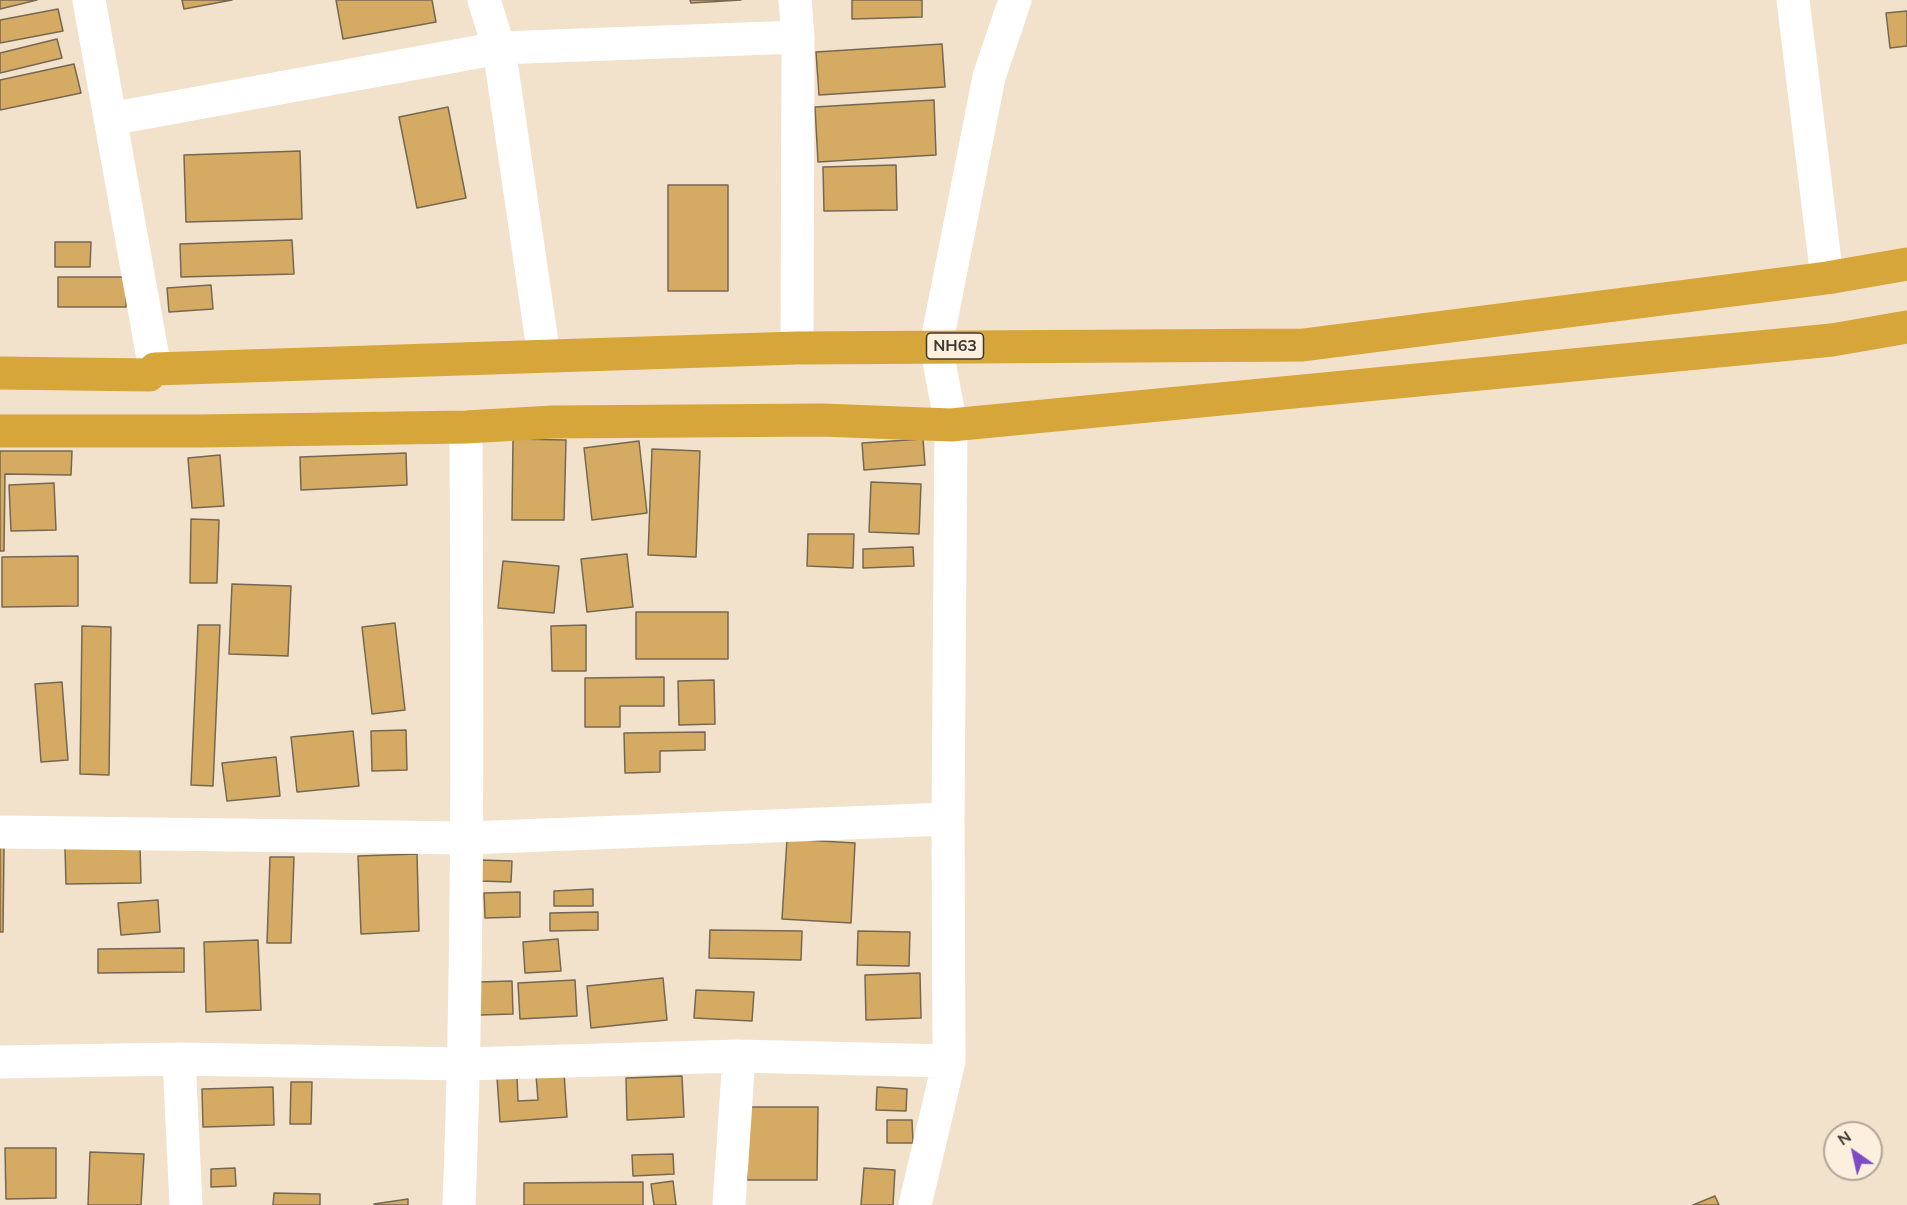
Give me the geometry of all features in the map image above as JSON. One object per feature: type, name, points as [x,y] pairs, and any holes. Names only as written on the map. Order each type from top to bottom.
[{"type":"highway","name":"NH63","points":[[0,373],[149,375],[155,369],[797,348],[1303,345],[1827,278],[1907,264]]},
{"type":"highway","points":[[0,431],[200,431],[466,427],[553,422],[822,420],[951,424],[1832,340],[1907,327]]},
{"type":"street","points":[[89,0],[155,369]]},
{"type":"street","points":[[484,0],[499,48],[544,356]]},
{"type":"street","points":[[795,0],[798,38],[797,348]]},
{"type":"street","points":[[915,1205],[949,1061],[951,424],[936,346],[986,93],[1015,0]]},
{"type":"street","points":[[1793,0],[1827,278]]},
{"type":"street","points":[[110,119],[499,48],[798,38]]},
{"type":"street","points":[[459,1205],[468,838],[466,427]]},
{"type":"street","points":[[0,832],[468,838],[948,819]]},
{"type":"street","points":[[0,1062],[179,1059],[464,1064],[739,1056],[949,1061]]},
{"type":"street","points":[[729,1205],[739,1056]]},
{"type":"street","points":[[179,1059],[186,1205]]},
{"type":"building","points":[[0,0],[37,0],[0,9]]},
{"type":"building","points":[[182,0],[232,0],[184,9]]},
{"type":"building","points":[[336,0],[432,0],[436,22],[343,39]]},
{"type":"building","points":[[690,0],[741,0],[691,3]]},
{"type":"building","points":[[852,0],[922,0],[922,17],[852,19]]},
{"type":"building","points":[[58,9],[63,31],[0,43],[0,20]]},
{"type":"building","points":[[1907,11],[1907,46],[1890,48],[1886,13]]},
{"type":"building","points":[[57,39],[62,58],[0,73],[0,53]]},
{"type":"building","points":[[942,44],[945,87],[819,95],[816,52]]},
{"type":"building","points":[[74,64],[81,93],[0,110],[0,80]]},
{"type":"building","points":[[934,100],[936,155],[818,162],[815,107]]},
{"type":"building","points":[[448,107],[466,198],[417,208],[399,117]]},
{"type":"building","points":[[300,151],[302,219],[186,222],[184,155]]},
{"type":"building","points":[[896,165],[897,210],[824,211],[823,167]]},
{"type":"building","points":[[668,185],[728,185],[728,291],[668,291]]},
{"type":"building","points":[[292,240],[294,274],[181,277],[180,244]]},
{"type":"building","points":[[55,242],[91,242],[90,267],[55,267]]},
{"type":"building","points":[[58,277],[127,277],[126,307],[58,307]]},
{"type":"building","points":[[211,285],[213,309],[169,312],[167,288]]},
{"type":"building","points":[[513,439],[566,440],[564,520],[512,520]]},
{"type":"building","points":[[923,439],[925,465],[864,470],[862,443]]},
{"type":"building","points":[[639,441],[647,513],[592,520],[584,448]]},
{"type":"building","points":[[652,449],[700,451],[696,557],[648,555]]},
{"type":"building","points":[[0,451],[72,451],[71,475],[5,474],[4,551],[0,551]]},
{"type":"building","points":[[406,453],[407,485],[301,490],[300,457]]},
{"type":"building","points":[[220,455],[224,506],[192,508],[188,458]]},
{"type":"building","points":[[871,482],[921,484],[919,534],[869,532]]},
{"type":"building","points":[[54,483],[56,530],[11,531],[9,485]]},
{"type":"building","points":[[191,519],[219,520],[217,583],[190,583]]},
{"type":"building","points":[[808,534],[854,534],[853,568],[807,566]]},
{"type":"building","points":[[913,547],[914,566],[863,568],[863,549]]},
{"type":"building","points":[[627,554],[633,607],[587,612],[581,559]]},
{"type":"building","points":[[78,556],[78,606],[2,607],[2,557]]},
{"type":"building","points":[[503,561],[559,566],[554,613],[498,608]]},
{"type":"building","points":[[232,584],[291,586],[288,656],[229,654]]},
{"type":"building","points":[[636,612],[728,612],[728,659],[636,659]]},
{"type":"building","points":[[395,623],[405,710],[372,714],[362,627]]},
{"type":"building","points":[[198,625],[220,625],[213,786],[191,785]]},
{"type":"building","points":[[586,625],[586,671],[552,671],[551,626]]},
{"type":"building","points":[[82,626],[111,627],[109,775],[80,774]]},
{"type":"building","points":[[664,677],[664,706],[620,706],[620,727],[585,727],[585,678]]},
{"type":"building","points":[[714,680],[715,724],[679,725],[678,681]]},
{"type":"building","points":[[62,682],[68,760],[41,762],[35,684]]},
{"type":"building","points":[[406,730],[407,770],[372,771],[371,731]]},
{"type":"building","points":[[353,731],[359,786],[297,792],[291,737]]},
{"type":"building","points":[[705,732],[705,750],[660,751],[660,772],[625,773],[624,733]]},
{"type":"building","points":[[276,757],[280,796],[227,801],[222,763]]},
{"type":"building","points":[[787,839],[855,843],[851,923],[782,919]]},
{"type":"building","points":[[140,846],[141,883],[66,884],[65,848]]},
{"type":"building","points":[[0,847],[4,847],[3,932],[0,932]]},
{"type":"building","points":[[417,854],[419,931],[361,934],[358,856]]},
{"type":"building","points":[[270,857],[294,857],[291,943],[267,943]]},
{"type":"building","points":[[480,860],[512,861],[511,882],[480,881]]},
{"type":"building","points":[[593,889],[593,906],[554,906],[554,891]]},
{"type":"building","points":[[520,892],[520,917],[485,918],[484,893]]},
{"type":"building","points":[[158,900],[160,932],[121,935],[118,903]]},
{"type":"building","points":[[598,912],[598,930],[550,931],[550,913]]},
{"type":"building","points":[[710,930],[802,931],[801,960],[709,958]]},
{"type":"building","points":[[858,931],[910,932],[909,966],[857,965]]},
{"type":"building","points":[[558,939],[561,971],[525,973],[523,942]]},
{"type":"building","points":[[258,940],[261,1010],[206,1012],[204,942]]},
{"type":"building","points":[[184,948],[184,972],[98,973],[98,949]]},
{"type":"building","points":[[920,973],[921,1018],[866,1020],[865,975]]},
{"type":"building","points":[[663,978],[667,1020],[591,1028],[587,986]]},
{"type":"building","points":[[575,980],[577,1016],[520,1019],[518,983]]},
{"type":"building","points":[[512,981],[513,1014],[479,1015],[478,982]]},
{"type":"building","points":[[696,990],[754,992],[752,1021],[694,1018]]},
{"type":"building","points":[[564,1073],[567,1117],[500,1122],[497,1077],[517,1076],[518,1101],[538,1100],[536,1075]]},
{"type":"building","points":[[682,1076],[684,1117],[627,1120],[626,1078]]},
{"type":"building","points":[[291,1082],[312,1082],[311,1124],[290,1124]]},
{"type":"building","points":[[273,1087],[274,1125],[203,1127],[202,1089]]},
{"type":"building","points":[[877,1087],[907,1089],[906,1111],[876,1110]]},
{"type":"building","points":[[747,1107],[818,1107],[817,1180],[747,1180]]},
{"type":"building","points":[[887,1120],[912,1120],[913,1143],[887,1143]]},
{"type":"building","points":[[5,1148],[56,1148],[56,1198],[6,1199]]},
{"type":"building","points":[[90,1152],[144,1154],[141,1205],[88,1205]]},
{"type":"building","points":[[673,1154],[674,1174],[633,1176],[632,1155]]},
{"type":"building","points":[[235,1168],[236,1186],[211,1187],[211,1169]]},
{"type":"building","points":[[864,1168],[895,1170],[893,1205],[861,1205]]},
{"type":"building","points":[[673,1181],[676,1205],[654,1205],[651,1184]]},
{"type":"building","points":[[643,1182],[643,1205],[524,1205],[524,1183]]},
{"type":"building","points":[[274,1193],[320,1194],[320,1205],[273,1205]]},
{"type":"building","points":[[1715,1196],[1719,1205],[1693,1205]]},
{"type":"building","points":[[408,1199],[408,1205],[374,1205],[374,1204]]}]
